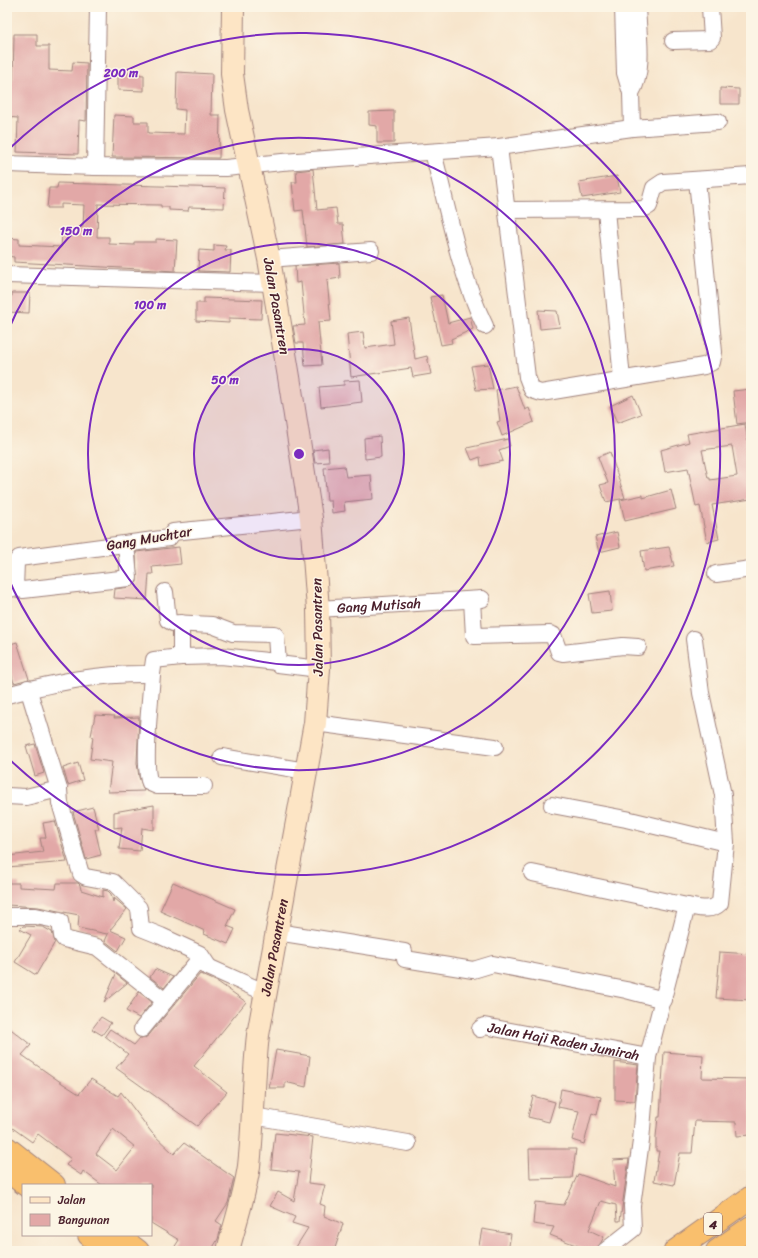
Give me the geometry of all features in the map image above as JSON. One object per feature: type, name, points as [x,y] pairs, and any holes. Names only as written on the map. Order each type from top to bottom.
[{"type":"highway","points":[[7,1148],[53,1184]]},
{"type":"highway","points":[[7,1170],[25,1184]]},
{"type":"highway","name":"4","points":[[675,1251],[751,1197]]},
{"type":"highway","name":"4","points":[[717,1251],[751,1227]]},
{"type":"highway","points":[[90,1236],[109,1251]]},
{"type":"highway","points":[[119,1236],[138,1251]]},
{"type":"main road","name":"Jalan Pasantren","points":[[229,1247],[241,1205],[248,1168],[253,1116],[254,1072],[258,1035],[314,723],[319,669],[318,609],[311,518],[269,259],[249,166],[232,74],[234,7]]},
{"type":"street","points":[[95,167],[98,7]]},
{"type":"street","points":[[623,7],[624,73],[631,93],[632,128]]},
{"type":"street","points":[[631,93],[636,84],[639,72],[637,7]]},
{"type":"street","points":[[673,41],[710,40],[712,38],[710,7]]},
{"type":"street","points":[[7,164],[95,167],[249,166],[282,162],[499,147],[632,128],[718,122]]},
{"type":"street","points":[[499,147],[527,377],[532,390],[542,393],[704,366],[712,362],[714,357],[697,180]]},
{"type":"street","points":[[433,152],[465,274],[475,304],[486,326]]},
{"type":"street","points":[[507,210],[643,209],[649,206],[654,188],[657,184],[664,182],[751,176]]},
{"type":"street","points":[[606,210],[622,379]]},
{"type":"street","points":[[269,259],[371,251]]},
{"type":"street","points":[[7,275],[273,283]]},
{"type":"street","name":"Gang Muchtar","points":[[11,589],[16,562],[19,558],[169,538],[173,532],[311,518]]},
{"type":"street","points":[[11,589],[23,590],[129,578],[126,544]]},
{"type":"street","points":[[716,574],[751,569]]},
{"type":"street","points":[[165,592],[168,620],[173,623],[212,625],[233,633],[274,634],[276,636],[277,662]]},
{"type":"street","name":"Gang Mutisah","points":[[318,609],[477,600],[474,636],[550,634],[553,635],[556,640],[559,652],[563,653],[603,648],[638,647]]},
{"type":"street","points":[[180,623],[181,657]]},
{"type":"street","points":[[532,873],[688,906],[707,909],[716,907],[720,903],[726,843],[723,794],[701,693],[694,639]]},
{"type":"street","points":[[204,786],[157,786],[152,785],[149,780],[148,747],[154,660],[181,657],[221,656],[277,662],[278,664],[319,669]]},
{"type":"street","points":[[7,695],[28,688],[64,680],[114,674],[152,674]]},
{"type":"street","points":[[28,688],[59,789],[60,803],[81,874],[86,877],[113,882],[139,908],[141,928],[200,954],[208,966]]},
{"type":"street","points":[[314,723],[495,747]]},
{"type":"street","points":[[222,757],[306,771]]},
{"type":"street","points":[[7,796],[26,797],[59,789]]},
{"type":"street","points":[[552,805],[626,819],[726,843]]},
{"type":"street","points":[[605,1251],[633,1229],[632,1206],[641,1141],[648,1057],[688,906]]},
{"type":"street","points":[[7,916],[36,916],[60,921],[62,936],[64,939],[97,947],[165,1001]]},
{"type":"street","points":[[277,932],[404,952],[405,959],[473,970],[493,964],[626,990],[664,1000]]},
{"type":"street","points":[[142,1029],[195,963],[200,962],[266,993]]},
{"type":"street","name":"Jalan Haji Raden Jumirah","points":[[480,1029],[484,1026],[648,1057]]},
{"type":"street","points":[[253,1116],[408,1143]]},
{"type":"building","points":[[14,34],[37,34],[37,46],[49,46],[49,70],[72,71],[73,62],[87,63],[86,121],[79,120],[78,154],[17,152],[18,118],[7,117],[7,90],[9,90],[9,81],[13,81]]},
{"type":"building","points":[[177,72],[212,74],[211,115],[220,115],[219,158],[112,157],[114,115],[134,116],[134,122],[148,122],[148,133],[184,134],[185,110],[176,109]]},
{"type":"building","points":[[118,73],[144,75],[144,91],[118,90]]},
{"type":"building","points":[[720,88],[739,89],[739,104],[720,104]]},
{"type":"building","points":[[394,111],[394,143],[377,143],[377,126],[369,125],[369,112]]},
{"type":"building","points":[[313,169],[317,210],[336,208],[338,224],[343,224],[345,244],[307,247],[303,210],[295,211],[292,182],[297,182],[296,171]]},
{"type":"building","points":[[617,176],[620,192],[582,198],[579,182]]},
{"type":"building","points":[[58,183],[225,188],[224,208],[189,207],[188,211],[169,210],[169,207],[161,207],[161,205],[98,204],[97,237],[109,237],[109,244],[134,245],[134,242],[156,242],[156,239],[177,240],[175,271],[14,262],[14,257],[7,256],[8,238],[19,239],[19,245],[61,247],[62,235],[78,236],[79,227],[83,227],[84,205],[61,204],[61,208],[47,208],[49,188],[57,188]]},
{"type":"building","points":[[214,245],[226,246],[225,250],[231,250],[230,272],[198,271],[199,250],[214,251]]},
{"type":"building","points":[[339,263],[340,278],[327,280],[331,321],[318,322],[322,365],[305,366],[303,343],[296,343],[293,326],[305,325],[301,282],[296,283],[295,266]]},
{"type":"building","points":[[12,293],[30,293],[29,313],[7,312],[7,296],[12,296]]},
{"type":"building","points":[[442,295],[448,323],[470,317],[473,329],[451,339],[452,343],[441,345],[430,297]]},
{"type":"building","points":[[204,298],[262,300],[261,319],[229,318],[229,323],[196,321],[196,303],[204,303]]},
{"type":"building","points":[[538,310],[557,311],[560,327],[540,329]]},
{"type":"building","points":[[409,318],[415,359],[427,356],[431,374],[413,377],[411,368],[351,377],[347,334],[363,332],[365,348],[394,344],[391,321]]},
{"type":"building","points":[[488,364],[493,389],[476,390],[471,366]]},
{"type":"building","points":[[360,380],[362,402],[321,407],[319,387],[344,385],[344,381]]},
{"type":"building","points":[[516,386],[525,410],[529,408],[534,422],[502,436],[497,422],[500,421],[496,390]]},
{"type":"building","points":[[751,389],[751,422],[737,424],[733,391]]},
{"type":"building","points":[[633,395],[641,414],[617,423],[610,406]]},
{"type":"building","points":[[745,424],[751,461],[751,499],[712,505],[719,539],[707,542],[700,506],[696,507],[688,468],[665,472],[661,450],[689,442],[687,434]],"holes":[[[732,446],[737,476],[710,480],[710,478],[708,478],[702,450]]]},
{"type":"building","points":[[380,436],[381,457],[365,459],[364,438]]},
{"type":"building","points":[[508,439],[510,446],[499,450],[503,461],[481,466],[480,457],[472,460],[467,448]]},
{"type":"building","points":[[328,448],[329,462],[315,463],[313,450]]},
{"type":"building","points":[[610,452],[625,498],[606,502],[600,485],[608,483],[598,457]]},
{"type":"building","points":[[344,466],[346,477],[371,475],[373,499],[344,502],[345,511],[332,513],[331,501],[327,501],[324,468]]},
{"type":"building","points":[[671,490],[676,509],[625,521],[620,500],[643,495],[643,498]]},
{"type":"building","points":[[617,532],[620,547],[599,552],[595,537]]},
{"type":"building","points":[[179,547],[181,564],[152,567],[153,574],[149,574],[147,600],[114,598],[115,589],[130,587],[137,582],[136,552]]},
{"type":"building","points":[[669,547],[674,566],[644,571],[641,551]]},
{"type":"building","points":[[610,591],[612,611],[592,613],[589,594]]},
{"type":"building","points":[[17,642],[29,679],[14,683],[7,659],[7,645]]},
{"type":"building","points":[[95,715],[115,716],[114,718],[139,717],[137,763],[139,777],[144,791],[108,792],[112,762],[90,759],[93,737],[91,736]]},
{"type":"building","points":[[35,744],[44,773],[35,776],[26,746]]},
{"type":"building","points":[[78,763],[83,780],[68,785],[63,768]]},
{"type":"building","points":[[154,805],[154,830],[142,828],[140,851],[119,849],[122,827],[114,828],[114,812]]},
{"type":"building","points":[[93,807],[99,829],[95,829],[101,855],[86,859],[73,812]]},
{"type":"building","points":[[55,821],[67,862],[7,867],[7,856],[43,852],[40,838],[46,838],[43,823]]},
{"type":"building","points":[[173,882],[235,909],[227,926],[235,929],[228,944],[204,934],[205,931],[160,911]]},
{"type":"building","points":[[7,883],[19,883],[19,887],[56,889],[57,883],[78,883],[81,890],[103,897],[103,890],[108,891],[111,894],[113,902],[114,898],[127,909],[110,930],[126,937],[118,951],[105,941],[109,932],[107,934],[78,928],[79,915],[38,907],[7,905]]},
{"type":"building","points":[[23,926],[43,927],[52,932],[55,942],[36,975],[15,962],[31,935],[20,929]]},
{"type":"building","points":[[720,952],[751,954],[751,1000],[716,998]]},
{"type":"building","points":[[155,969],[173,977],[164,988],[150,977]]},
{"type":"building","points":[[116,974],[127,983],[104,1002]]},
{"type":"building","points":[[200,974],[218,982],[246,1002],[194,1066],[227,1092],[197,1126],[116,1068],[128,1054],[105,1036],[110,1029],[134,1045],[140,1038],[145,1038]]},
{"type":"building","points":[[139,992],[152,1002],[139,1018],[126,1011]]},
{"type":"building","points":[[101,1017],[111,1023],[102,1035],[92,1029]]},
{"type":"building","points":[[7,1026],[31,1045],[22,1055],[62,1083],[79,1094],[91,1079],[118,1096],[121,1092],[152,1133],[174,1154],[184,1143],[234,1178],[228,1203],[216,1221],[222,1225],[218,1239],[211,1251],[172,1251],[179,1240],[152,1224],[152,1184],[101,1184],[83,1171],[81,1175],[66,1165],[71,1159],[38,1134],[32,1142],[7,1124]],"holes":[[[113,1129],[135,1147],[117,1170],[96,1154]]]},
{"type":"building","points":[[276,1050],[310,1056],[306,1087],[285,1082],[285,1088],[269,1088]]},
{"type":"building","points":[[664,1052],[703,1055],[702,1078],[751,1079],[751,1135],[737,1136],[736,1122],[695,1121],[692,1153],[680,1153],[674,1185],[654,1181],[659,1151],[656,1151],[656,1137],[658,1117],[660,1117]]},
{"type":"building","points":[[615,1062],[638,1065],[635,1101],[615,1100]]},
{"type":"building","points":[[561,1089],[601,1097],[597,1115],[592,1113],[584,1144],[572,1140],[579,1111],[558,1107]]},
{"type":"building","points":[[533,1096],[555,1102],[549,1122],[528,1117]]},
{"type":"building","points":[[275,1133],[313,1137],[308,1183],[325,1185],[320,1204],[325,1206],[324,1216],[343,1224],[334,1251],[304,1251],[296,1247],[308,1228],[292,1223],[295,1217],[270,1206],[278,1192],[294,1201],[299,1172],[271,1169]]},
{"type":"building","points":[[529,1149],[576,1149],[572,1178],[530,1179]]},
{"type":"building","points":[[629,1159],[620,1221],[617,1221],[616,1205],[601,1201],[589,1230],[604,1237],[596,1251],[591,1251],[550,1235],[554,1227],[533,1224],[535,1202],[564,1205],[578,1174],[615,1187],[613,1160]]},
{"type":"building","points":[[482,1229],[511,1234],[508,1251],[478,1251]]}]
